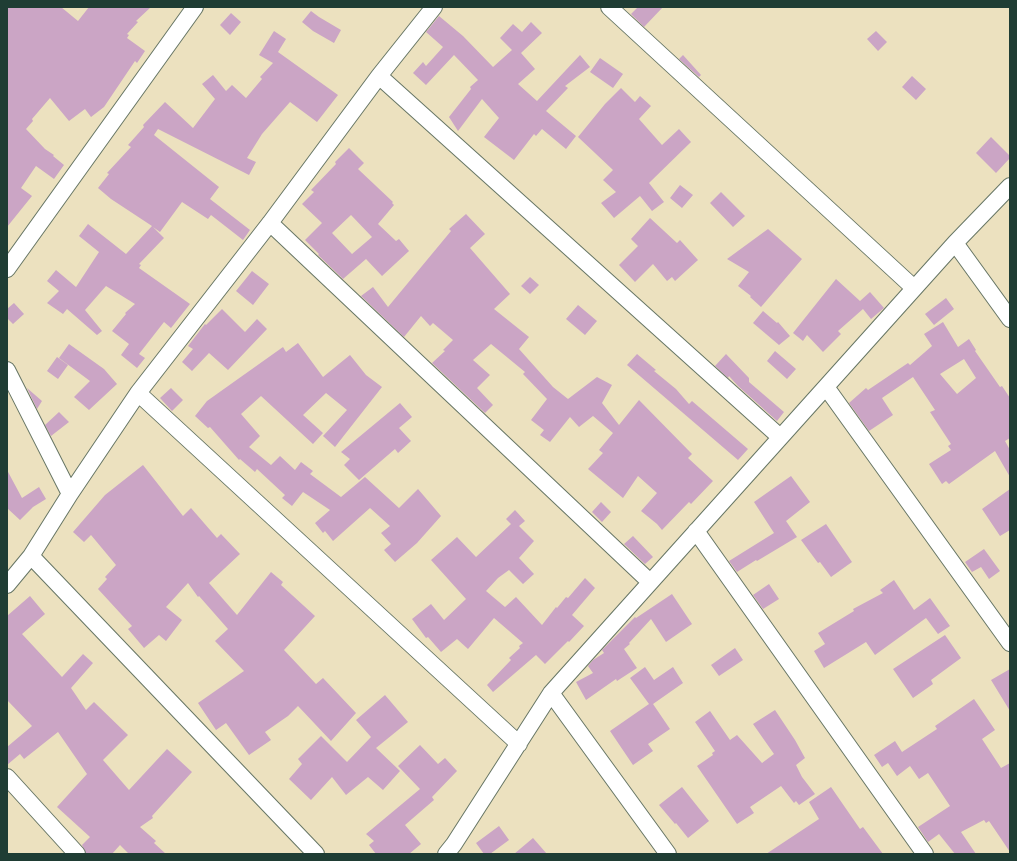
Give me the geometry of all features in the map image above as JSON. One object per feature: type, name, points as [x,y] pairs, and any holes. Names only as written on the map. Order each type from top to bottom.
[{"type":"street","points":[[7,269],[195,7]]},
{"type":"street","points":[[7,585],[31,556],[70,494],[138,393],[270,223],[379,76],[434,7]]},
{"type":"street","points":[[609,7],[914,288]]},
{"type":"street","points":[[379,76],[780,437]]},
{"type":"street","points":[[446,854],[454,844],[551,693],[954,243],[1010,186]]},
{"type":"street","points":[[270,223],[650,582]]},
{"type":"street","points":[[954,243],[1010,319]]},
{"type":"street","points":[[7,370],[70,494]]},
{"type":"street","points":[[826,387],[1010,643]]},
{"type":"street","points":[[138,393],[518,744]]},
{"type":"street","points":[[696,531],[925,854]]},
{"type":"street","points":[[31,556],[316,854]]},
{"type":"street","points":[[551,693],[668,854]]},
{"type":"street","points":[[7,777],[77,854]]},
{"type":"building","points":[[7,7],[61,7],[78,21],[89,7],[151,7],[136,21],[138,22],[127,34],[129,35],[127,38],[145,51],[137,63],[135,61],[104,107],[91,117],[85,109],[69,121],[50,98],[32,119],[33,121],[26,129],[45,149],[54,155],[53,156],[64,165],[54,179],[36,166],[21,188],[32,196],[7,227]]},
{"type":"building","points":[[638,7],[663,7],[644,27],[631,14]]},
{"type":"building","points":[[311,11],[341,30],[334,43],[313,31],[302,22]]},
{"type":"building","points":[[231,13],[241,22],[230,35],[220,25]]},
{"type":"building","points":[[439,16],[463,36],[493,67],[512,50],[500,38],[513,24],[522,32],[531,22],[542,33],[521,53],[535,69],[518,84],[537,101],[580,55],[590,67],[565,86],[568,88],[546,111],[576,136],[566,149],[542,129],[536,136],[534,134],[514,160],[484,137],[499,118],[482,99],[458,131],[449,117],[471,89],[470,87],[478,80],[454,55],[426,85],[413,73],[423,62],[426,66],[443,47],[426,32]]},
{"type":"building","points":[[274,31],[286,39],[278,52],[338,95],[317,122],[290,102],[262,134],[247,158],[256,162],[249,175],[158,129],[154,135],[219,187],[210,199],[250,230],[243,240],[211,215],[208,219],[182,202],[160,232],[153,227],[164,238],[139,264],[141,265],[139,268],[190,304],[171,328],[164,322],[139,354],[145,358],[137,368],[121,355],[129,344],[112,331],[126,314],[125,313],[135,304],[106,286],[85,310],[102,331],[97,335],[67,309],[63,314],[47,303],[59,291],[47,281],[56,270],[76,287],[99,252],[79,236],[88,224],[126,254],[152,226],[111,199],[98,188],[109,174],[107,173],[131,147],[128,145],[144,127],[143,125],[165,102],[193,128],[215,99],[202,84],[213,75],[226,91],[232,85],[246,98],[262,79],[260,77],[273,63],[259,55]]},
{"type":"building","points":[[876,31],[887,42],[878,51],[867,39]]},
{"type":"building","points":[[683,55],[701,75],[699,77],[679,59]]},
{"type":"building","points":[[600,58],[623,74],[613,88],[590,72]]},
{"type":"building","points":[[912,76],[926,89],[916,100],[902,87]]},
{"type":"building","points":[[621,88],[635,102],[640,96],[651,106],[639,119],[662,145],[679,129],[691,142],[649,183],[664,202],[652,211],[640,196],[614,218],[601,203],[616,192],[603,180],[613,170],[578,137],[605,104]]},
{"type":"building","points":[[991,137],[1010,156],[1010,158],[996,173],[976,153]]},
{"type":"building","points":[[349,148],[364,163],[358,169],[393,202],[392,203],[394,205],[378,224],[396,241],[399,239],[409,251],[382,276],[366,259],[343,279],[305,240],[322,223],[302,204],[314,192],[311,190],[336,164],[335,162]],"holes":[[[351,215],[372,237],[352,254],[332,233]]]},
{"type":"building","points":[[680,185],[693,195],[682,208],[670,198]]},
{"type":"building","points":[[721,192],[745,216],[733,227],[710,203]]},
{"type":"building","points":[[466,214],[485,234],[470,248],[510,294],[494,309],[529,337],[519,349],[553,387],[568,399],[597,377],[612,385],[602,403],[619,425],[639,400],[692,454],[688,458],[713,481],[691,504],[689,502],[662,530],[641,511],[657,493],[638,476],[623,498],[588,469],[603,453],[599,450],[613,433],[593,416],[579,427],[570,417],[550,442],[540,435],[544,430],[531,420],[547,399],[523,374],[525,372],[491,344],[473,360],[490,375],[477,388],[493,405],[485,413],[432,363],[445,351],[443,350],[453,340],[433,323],[430,326],[421,316],[404,337],[361,296],[373,287],[388,307],[451,231],[449,229]]},
{"type":"building","points":[[650,218],[677,243],[680,240],[698,260],[675,281],[672,277],[667,281],[653,264],[635,282],[619,265],[638,246],[631,239]]},
{"type":"building","points":[[768,229],[802,259],[761,307],[750,297],[751,296],[738,286],[749,272],[727,259]]},
{"type":"building","points":[[252,271],[269,284],[253,305],[236,291]]},
{"type":"building","points":[[530,277],[539,285],[530,294],[521,286]]},
{"type":"building","points":[[836,279],[860,301],[870,292],[884,308],[871,319],[863,309],[838,331],[841,334],[823,352],[807,335],[803,341],[793,333]]},
{"type":"building","points":[[946,298],[954,309],[934,325],[925,314]]},
{"type":"building","points":[[14,303],[24,314],[13,324],[7,318],[7,309]]},
{"type":"building","points":[[578,305],[597,321],[585,335],[566,319]]},
{"type":"building","points":[[222,309],[245,332],[257,319],[267,329],[228,370],[209,353],[192,371],[182,362],[193,349],[188,346],[205,324],[206,325]]},
{"type":"building","points":[[763,311],[777,323],[778,322],[790,336],[779,345],[753,323]]},
{"type":"building","points":[[943,322],[958,347],[969,339],[976,350],[975,351],[1000,387],[1002,386],[1010,398],[1010,438],[1005,441],[1010,450],[1010,477],[995,451],[949,484],[946,481],[942,484],[929,464],[951,450],[948,446],[951,444],[930,412],[935,410],[913,377],[882,398],[893,415],[869,431],[849,403],[866,388],[868,390],[908,363],[910,365],[932,346],[924,334]],"holes":[[[964,359],[976,378],[957,394],[940,374]]]},
{"type":"building","points":[[298,343],[323,377],[350,355],[366,375],[382,387],[335,447],[323,436],[347,410],[326,393],[303,415],[323,433],[313,444],[261,396],[241,414],[260,436],[249,447],[271,465],[280,456],[295,470],[301,462],[313,471],[310,474],[341,497],[365,477],[399,508],[418,489],[441,516],[417,543],[395,562],[384,550],[391,544],[381,533],[390,526],[370,508],[333,541],[325,531],[323,533],[315,523],[330,510],[303,492],[292,506],[282,498],[285,495],[257,469],[255,472],[240,459],[239,460],[210,427],[208,428],[195,416],[207,401],[283,347],[286,352]]},
{"type":"building","points":[[69,344],[104,369],[117,384],[89,410],[74,397],[90,381],[59,358]]},
{"type":"building","points":[[775,351],[796,369],[787,379],[767,361]]},
{"type":"building","points":[[637,354],[656,370],[654,371],[676,389],[689,404],[692,401],[748,449],[738,460],[627,365]]},
{"type":"building","points":[[726,354],[749,378],[749,382],[784,412],[777,421],[729,376],[728,378],[715,366]]},
{"type":"building","points":[[57,357],[68,365],[58,379],[47,371]]},
{"type":"building","points":[[27,388],[42,401],[37,409]]},
{"type":"building","points":[[171,388],[183,400],[172,411],[160,398]]},
{"type":"building","points":[[400,403],[412,417],[399,428],[411,441],[398,453],[395,449],[359,480],[344,465],[350,459],[341,452]]},
{"type":"building","points":[[59,412],[69,422],[51,436],[45,425]]},
{"type":"building","points":[[143,465],[183,516],[191,508],[217,538],[221,534],[240,554],[209,583],[237,615],[271,572],[283,582],[281,585],[315,616],[284,650],[316,684],[323,678],[356,713],[331,741],[298,706],[288,716],[265,732],[271,740],[249,755],[226,723],[216,730],[198,703],[244,671],[215,641],[228,629],[199,596],[198,597],[188,583],[166,607],[182,620],[166,641],[159,635],[144,648],[128,629],[132,626],[98,589],[107,579],[105,577],[116,565],[91,535],[84,542],[73,532],[105,495]]},
{"type":"building","points":[[7,470],[22,498],[39,487],[46,499],[33,507],[20,520],[7,508]]},
{"type":"building","points":[[791,476],[810,502],[786,521],[797,537],[737,572],[729,561],[774,533],[754,502]]},
{"type":"building","points":[[1010,489],[1010,530],[1000,536],[982,509]]},
{"type":"building","points":[[601,502],[611,512],[602,522],[592,512]]},
{"type":"building","points":[[515,510],[525,521],[519,526],[534,541],[519,558],[534,574],[523,584],[509,570],[498,578],[486,591],[505,607],[516,597],[542,625],[556,607],[557,608],[566,597],[568,598],[585,578],[595,588],[572,615],[584,626],[569,642],[568,641],[545,664],[536,655],[493,692],[487,685],[511,660],[509,658],[520,648],[519,646],[523,643],[494,618],[468,649],[457,639],[441,652],[428,637],[426,638],[412,619],[431,604],[444,620],[466,599],[431,560],[457,537],[476,557],[511,524],[506,519]]},
{"type":"building","points":[[826,524],[852,562],[831,577],[820,562],[818,563],[801,540]]},
{"type":"building","points":[[633,536],[653,557],[645,564],[624,544]]},
{"type":"building","points":[[984,549],[1000,571],[989,579],[981,567],[972,572],[965,562]]},
{"type":"building","points":[[894,580],[914,610],[930,598],[950,626],[938,634],[926,618],[875,655],[866,642],[824,668],[814,651],[825,644],[818,633],[854,611],[853,609],[883,593],[880,590]]},
{"type":"building","points":[[769,584],[779,599],[763,609],[753,595]]},
{"type":"building","points":[[672,594],[692,624],[666,642],[651,619],[624,649],[637,668],[617,681],[616,679],[586,700],[576,682],[593,673],[588,666],[593,660],[604,653],[602,650],[635,617],[636,618]]},
{"type":"building","points":[[30,596],[45,614],[22,634],[62,677],[83,654],[93,663],[71,688],[86,710],[94,702],[128,735],[103,760],[129,790],[167,749],[192,772],[152,816],[153,818],[140,827],[156,841],[154,843],[166,854],[129,854],[120,845],[112,854],[86,854],[82,845],[90,837],[57,807],[87,774],[58,732],[24,759],[20,754],[7,765],[7,747],[32,726],[7,700],[7,616]]},
{"type":"building","points":[[945,635],[961,658],[931,680],[933,684],[913,698],[893,669]]},
{"type":"building","points":[[735,648],[743,660],[719,676],[711,665]]},
{"type":"building","points":[[645,667],[654,680],[673,667],[683,683],[653,704],[670,729],[648,744],[653,751],[633,765],[610,731],[649,704],[630,678]]},
{"type":"building","points":[[1010,669],[1010,711],[991,680]]},
{"type":"building","points":[[385,695],[408,722],[376,748],[400,771],[383,790],[368,777],[346,795],[332,777],[311,800],[289,779],[302,764],[298,759],[321,736],[347,762],[371,737],[356,720]]},
{"type":"building","points":[[974,699],[995,730],[982,739],[1001,768],[1010,763],[1010,852],[989,821],[986,823],[984,820],[961,832],[976,854],[955,854],[939,834],[928,842],[918,827],[950,806],[928,773],[919,779],[910,766],[897,776],[888,763],[882,767],[874,755],[895,741],[902,752],[937,729],[935,726]]},
{"type":"building","points":[[775,710],[805,758],[796,765],[802,777],[815,794],[799,805],[796,801],[794,803],[781,786],[750,807],[754,813],[737,824],[697,766],[713,755],[712,753],[715,751],[695,722],[710,711],[730,740],[737,735],[762,763],[774,754],[753,724]]},
{"type":"building","points":[[420,745],[438,764],[445,758],[457,771],[432,797],[434,800],[405,825],[421,844],[409,854],[376,854],[369,845],[374,841],[366,834],[420,789],[398,766]]},
{"type":"building","points":[[682,787],[709,821],[688,838],[659,805]]},
{"type":"building","points":[[831,787],[860,829],[863,827],[883,854],[766,854],[819,819],[809,802]]},
{"type":"building","points":[[499,826],[509,840],[490,854],[484,854],[476,843]]},
{"type":"building","points":[[533,838],[547,854],[514,854]]}]
